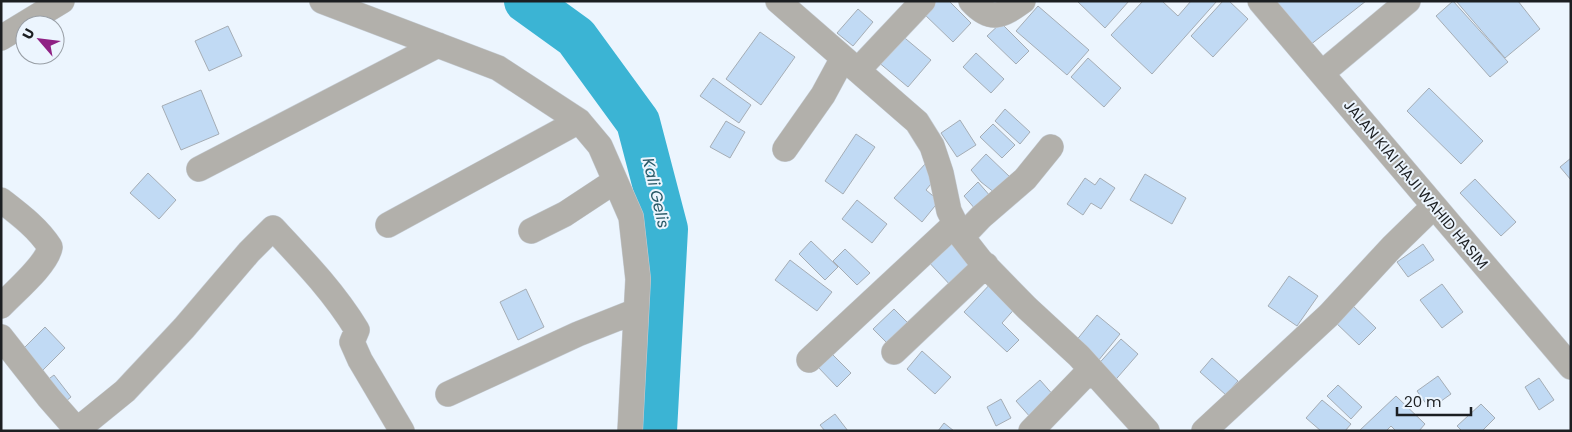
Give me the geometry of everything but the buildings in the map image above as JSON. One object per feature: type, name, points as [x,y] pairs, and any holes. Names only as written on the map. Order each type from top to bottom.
[{"type":"street","points":[[1,38],[62,1]]},
{"type":"street","points":[[322,1],[498,68],[579,121],[600,146],[631,217],[638,279],[630,431]]},
{"type":"street","points":[[785,149],[823,95],[850,64],[923,1]]},
{"type":"street","points":[[971,1],[990,16],[1001,14],[1023,1]]},
{"type":"street","name":"JALAN KIAI HAJI WAHID HASIM","points":[[1260,1],[1571,367]]},
{"type":"street","points":[[1322,73],[1408,1]]},
{"type":"street","points":[[784,3],[850,64],[918,122],[932,146],[941,173],[948,211],[959,231],[986,266],[1091,369],[1147,431]]},
{"type":"street","points":[[199,168],[438,45]]},
{"type":"street","points":[[388,225],[579,121]]},
{"type":"street","points":[[809,360],[959,231],[981,217],[1025,179],[1051,147]]},
{"type":"street","points":[[531,232],[565,214],[615,181]]},
{"type":"street","points":[[1,200],[26,219],[50,247],[47,257],[40,266],[1,306]]},
{"type":"street","points":[[1204,431],[1329,315],[1392,247],[1434,206]]},
{"type":"street","points":[[1,337],[77,430],[124,391],[184,328],[249,252],[273,228],[323,282],[357,330],[352,342],[360,360],[402,431]]},
{"type":"street","points":[[894,352],[986,266]]},
{"type":"street","points":[[448,394],[578,334],[636,311]]},
{"type":"street","points":[[1031,431],[1091,369]]},
{"type":"waterway","name":"Kali Gelis","points":[[526,1],[576,37],[638,122],[666,229],[655,431]]}]
